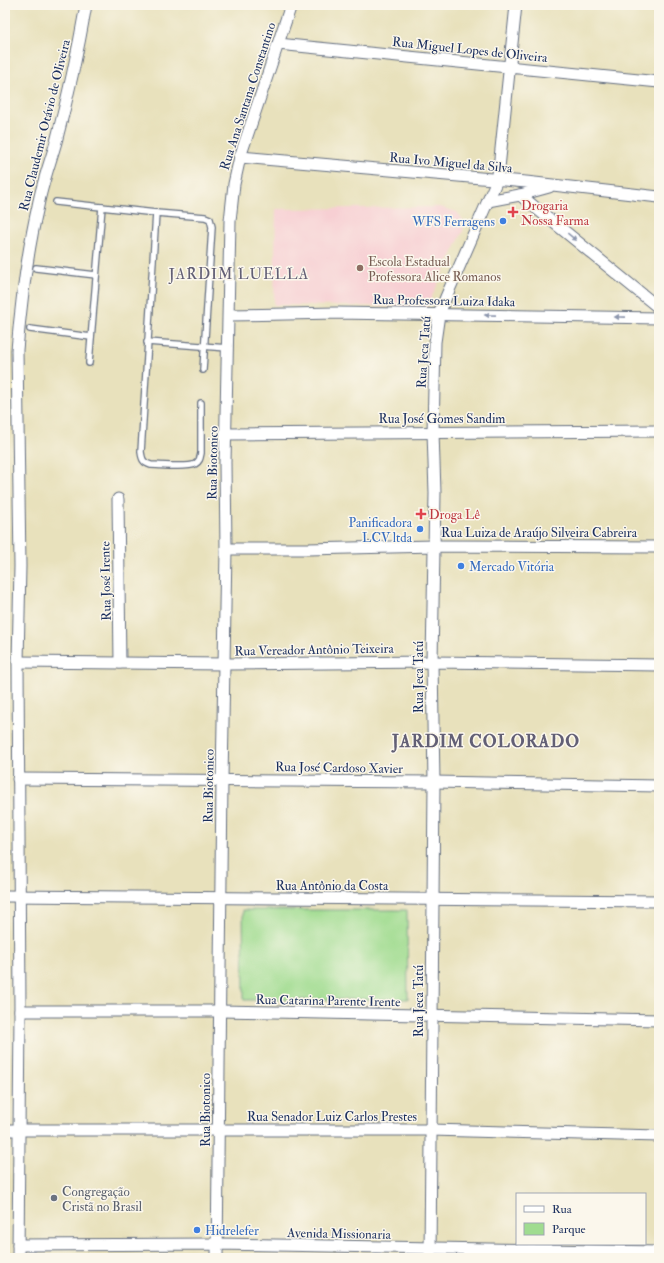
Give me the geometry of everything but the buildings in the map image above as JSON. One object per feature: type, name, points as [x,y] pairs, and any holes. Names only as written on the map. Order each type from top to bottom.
[{"type":"street","name":"Rua Claudemir Otávio de Oliveira","points":[[18,1258],[20,1011],[18,897],[18,662],[20,558],[17,350],[19,317],[38,204],[64,107],[86,5]]},
{"type":"street","name":"Rua Ana Santana Constantino","points":[[229,315],[230,221],[234,184],[240,158],[291,5]]},
{"type":"street","name":"Rua Jeca Tatú","points":[[430,1253],[434,782],[432,662],[435,493],[433,432],[435,342],[439,314],[497,180],[516,5]]},
{"type":"street","name":"Rua Miguel Lopes de Oliveira","points":[[278,44],[659,82]]},
{"type":"street","name":"Rua Ivo Miguel da Silva","points":[[240,158],[497,180],[659,197]]},
{"type":"street","points":[[488,201],[520,195],[553,186]]},
{"type":"street","points":[[520,195],[659,308]]},
{"type":"street","name":"Rua Professora Luiza Idaka","points":[[229,315],[296,313],[659,318]]},
{"type":"street","name":"Rua Biotonico","points":[[217,1258],[226,549],[225,463],[229,315]]},
{"type":"street","name":"Rua José Gomes Sandim","points":[[226,434],[659,431]]},
{"type":"street","name":"Rua José Irente","points":[[118,499],[120,663]]},
{"type":"street","name":"Rua Luiza de Araújo Silveira Cabreira","points":[[226,549],[434,546],[659,547]]},
{"type":"street","name":"Rua Vereador Antônio Teixeira","points":[[18,662],[224,664],[432,662],[659,665]]},
{"type":"street","name":"Rua José Cardoso Xavier","points":[[18,779],[434,782],[659,786]]},
{"type":"street","name":"Rua Antônio da Costa","points":[[5,896],[659,901]]},
{"type":"street","name":"Rua Catarina Parente Irente","points":[[20,1011],[219,1011],[659,1020]]},
{"type":"street","name":"Rua Senador Luiz Carlos Prestes","points":[[5,1130],[431,1130],[659,1136]]},
{"type":"street","name":"Avenida Missionaria","points":[[18,1245],[217,1244],[430,1253],[659,1252]]},
{"type":"lane","points":[[56,202],[205,217],[210,220],[212,227],[203,370]]},
{"type":"lane","points":[[89,363],[102,207]]},
{"type":"lane","points":[[156,213],[141,452],[142,459],[145,463],[188,466],[195,464],[200,460],[201,402]]},
{"type":"lane","points":[[36,268],[96,275]]},
{"type":"lane","points":[[30,329],[91,337]]},
{"type":"lane","points":[[147,342],[228,348]]},
{"type":"shaded area","name":"Escola Estadual Professora Alice Romanos","points":[[440,207],[457,212],[463,220],[463,231],[427,307],[274,305],[276,209]]},
{"type":"green space","points":[[243,910],[407,910],[408,999],[244,1000]]},
{"type":"place","name":"Drogaria Nossa Farma","points":[[513,212]]},
{"type":"place","name":"WFS Ferragens","points":[[503,221]]},
{"type":"place","name":"Escola Estadual Professora Alice Romanos","points":[[360,268]]},
{"type":"place","name":"Droga Lê","points":[[421,514]]},
{"type":"place","name":"Panificadora LCV ltda","points":[[420,529]]},
{"type":"place","name":"Mercado Vitória","points":[[461,566]]},
{"type":"place","name":"Congregação Cristã no Brasil","points":[[54,1198]]},
{"type":"place","name":"Hidrelefer","points":[[197,1230]]},
{"type":"district","name":"JARDIM LUELLA","points":[[239,274]]},
{"type":"district","name":"JARDIM COLORADO","points":[[486,741]]}]
